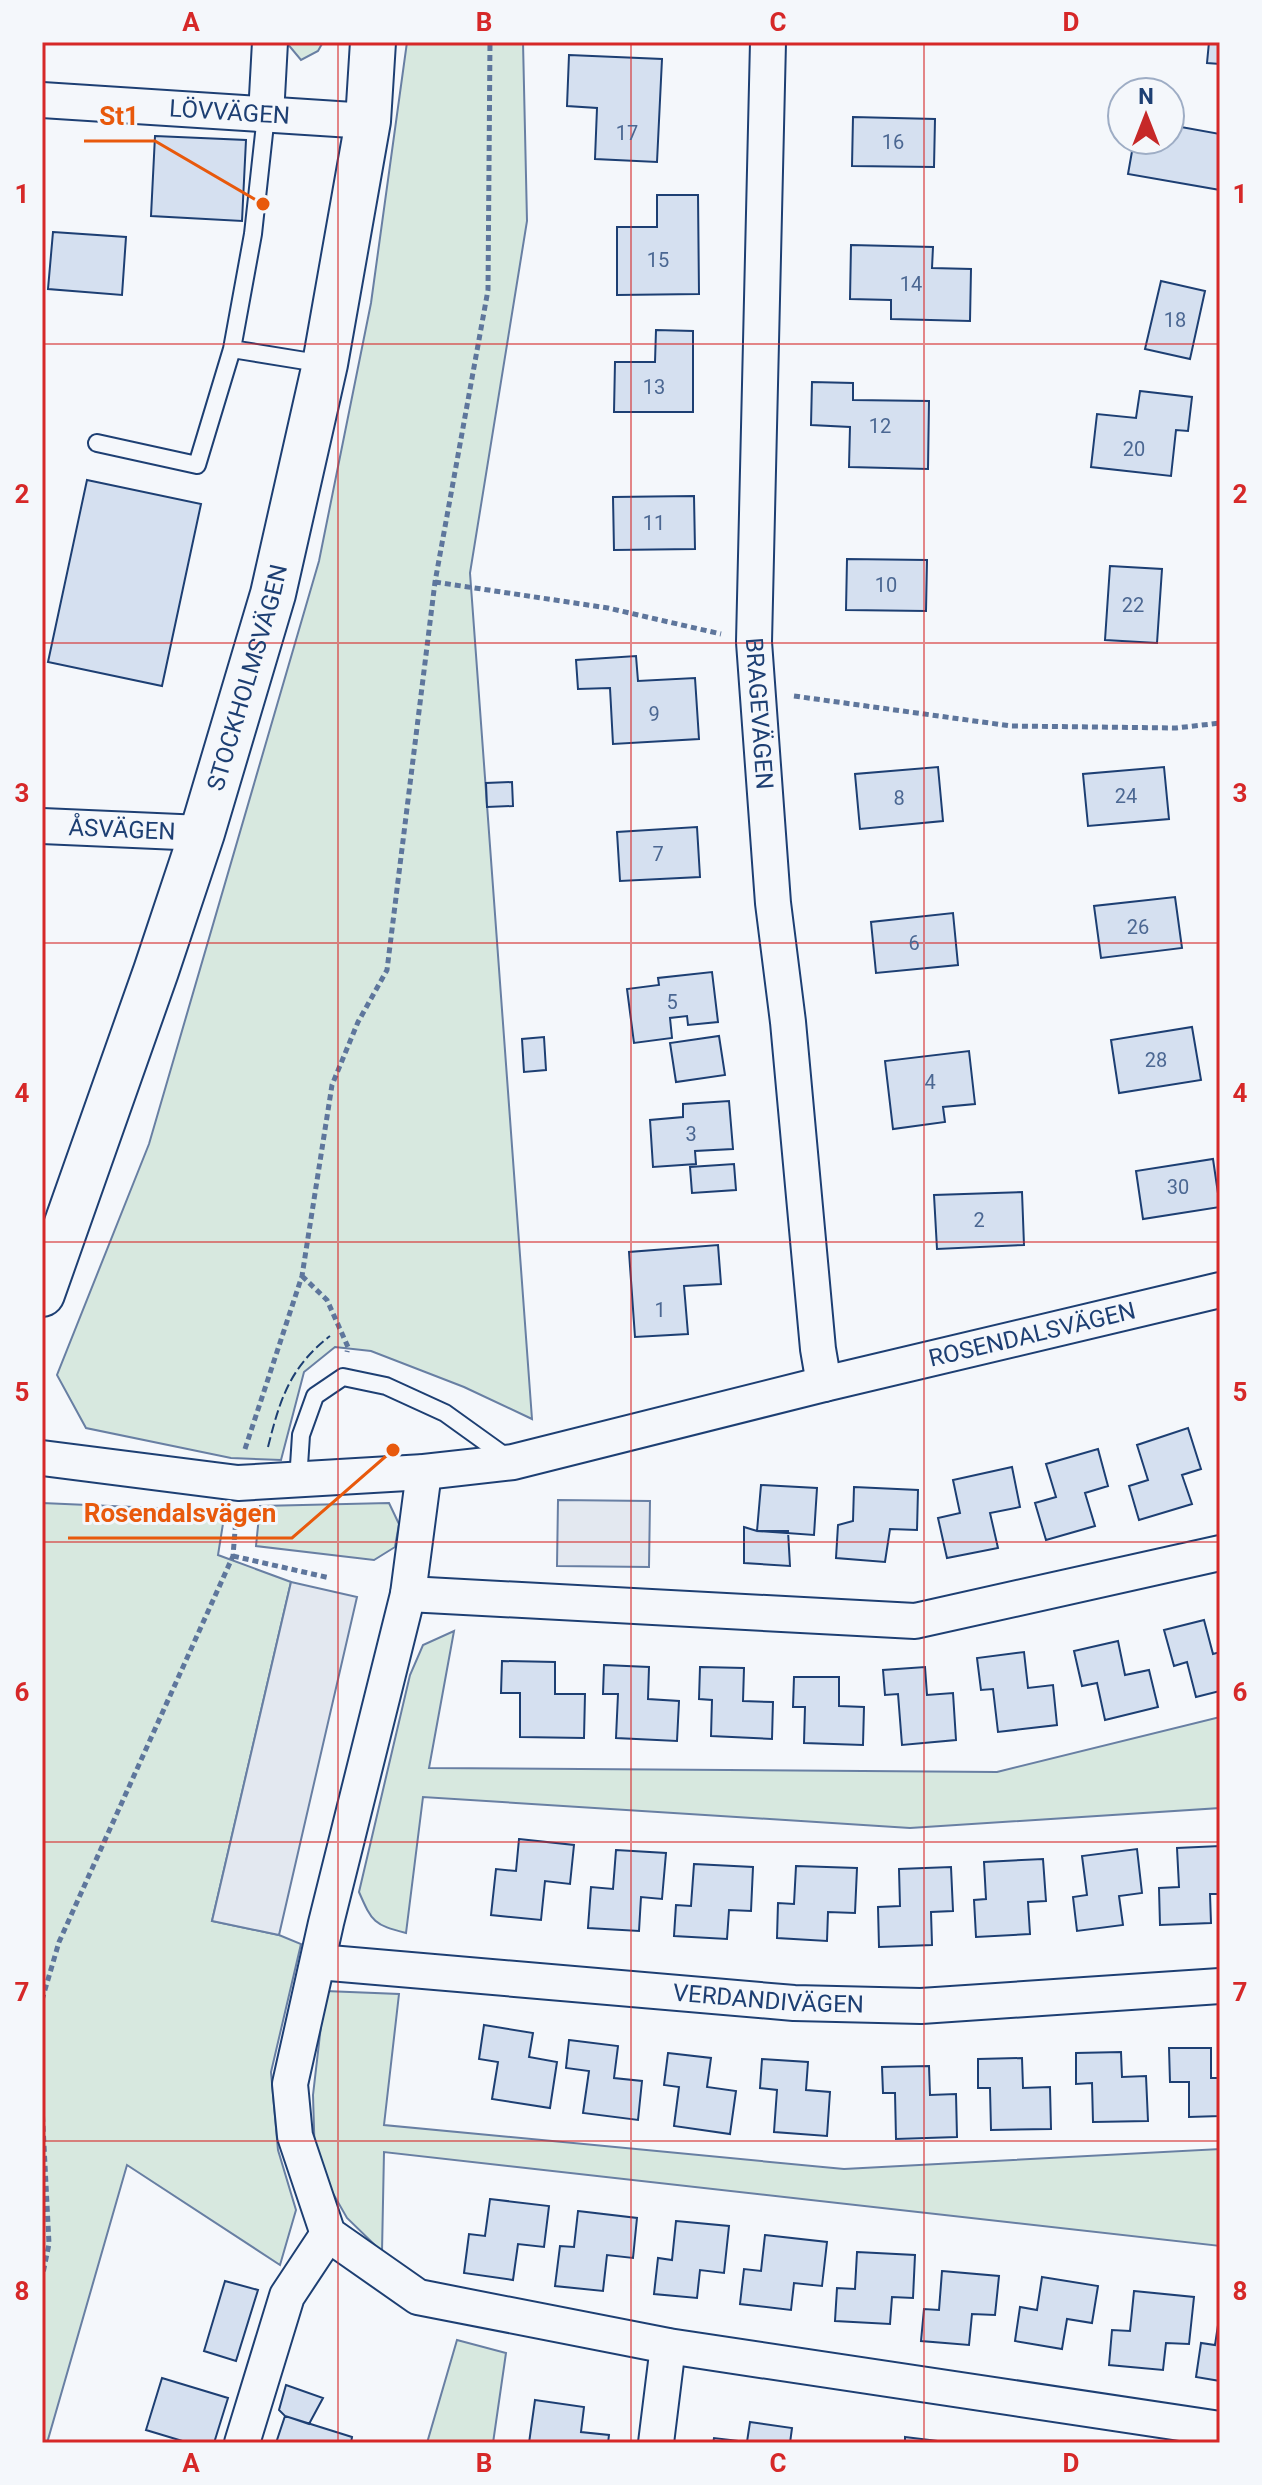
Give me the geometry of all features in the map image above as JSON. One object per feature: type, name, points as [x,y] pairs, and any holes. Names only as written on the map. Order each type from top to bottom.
[{"type":"main road","name":"STOCKHOLMSVÄGEN","points":[[42,1294],[202,833],[273,594],[325,364],[368,121],[373,42]]},
{"type":"street","points":[[266,115],[270,42]]},
{"type":"street","name":"BRAGEVÄGEN","points":[[768,42],[754,642],[773,903],[824,1384]]},
{"type":"street","name":"LÖVVÄGEN","points":[[42,100],[368,121]]},
{"type":"street","name":"ÅSVÄGEN","points":[[42,826],[202,833]]},
{"type":"street","name":"ROSENDALSVÄGEN","points":[[42,1458],[238,1483],[424,1472],[513,1462],[1220,1290]]},
{"type":"street","points":[[424,1472],[408,1594],[290,2084],[295,2136],[328,2234],[418,2297],[668,2346],[1220,2429]]},
{"type":"street","points":[[408,1594],[915,1621],[1220,1553]]},
{"type":"street","name":"VERDANDIVÄGEN","points":[[318,1962],[794,2003],[921,2006],[1220,1986]]},
{"type":"street","points":[[242,2443],[287,2296],[328,2234]]},
{"type":"street","points":[[656,2443],[668,2346]]},
{"type":"lane","points":[[97,443],[197,465],[232,349],[253,234],[266,115]]},
{"type":"lane","points":[[232,349],[325,364]]},
{"type":"lane","points":[[298,1481],[301,1435],[315,1396],[343,1377],[386,1386],[445,1413],[513,1462]]},
{"type":"path","points":[[42,2000],[59,1942],[233,1556],[242,1458],[302,1276],[332,1085],[358,1022],[387,970],[435,582],[488,290],[490,42]]},
{"type":"path","points":[[435,582],[608,608],[754,642]]},
{"type":"path","points":[[757,691],[1011,726],[1176,728],[1220,723]]},
{"type":"path","points":[[302,1276],[327,1300],[348,1347],[343,1377]]},
{"type":"path","points":[[233,1556],[330,1578]]},
{"type":"path","points":[[42,2106],[49,2244],[42,2278]]},
{"type":"shaded area","points":[[286,42],[323,42],[318,51],[301,60]]},
{"type":"shaded area","points":[[407,42],[523,42],[527,221],[470,573],[532,1419],[464,1387],[371,1351],[335,1347],[304,1372],[281,1460],[231,1458],[86,1428],[57,1375],[149,1144],[319,561],[371,303]]},
{"type":"shaded area","points":[[558,1500],[650,1501],[649,1567],[557,1566]]},
{"type":"shaded area","points":[[42,1503],[225,1511],[218,1555],[291,1582],[212,1921],[279,1935],[301,1944],[271,2072],[278,2150],[296,2210],[280,2265],[127,2165],[47,2443],[42,2443]]},
{"type":"shaded area","points":[[389,1503],[399,1524],[395,1547],[374,1560],[256,1546],[260,1506]]},
{"type":"shaded area","points":[[291,1582],[357,1597],[279,1935],[212,1921]]},
{"type":"shaded area","points":[[454,1631],[429,1768],[997,1772],[1220,1717],[1220,1808],[910,1828],[423,1797],[406,1933],[375,1921],[359,1892],[410,1675],[423,1645]]},
{"type":"shaded area","points":[[325,1991],[399,1994],[384,2125],[844,2169],[1220,2149],[1220,2246],[384,2152],[382,2252],[347,2218],[315,2162],[313,2095]]},
{"type":"shaded area","points":[[457,2340],[506,2353],[493,2443],[427,2443]]},
{"type":"building","points":[[1209,42],[1220,42],[1220,64],[1207,63]]},
{"type":"building","points":[[569,55],[662,59],[657,162],[595,159],[597,108],[567,106]]},
{"type":"building","points":[[853,117],[935,119],[934,167],[852,166]]},
{"type":"building","points":[[1186,128],[1220,134],[1220,190],[1128,174],[1131,156],[1186,156]]},
{"type":"building","points":[[155,136],[246,140],[242,221],[151,216]]},
{"type":"building","points":[[657,195],[698,195],[699,294],[617,295],[617,227],[657,227]]},
{"type":"building","points":[[53,232],[126,237],[122,295],[48,289]]},
{"type":"building","points":[[851,245],[933,247],[932,268],[971,269],[970,321],[891,319],[891,300],[850,299]]},
{"type":"building","points":[[1161,281],[1205,291],[1190,359],[1145,349]]},
{"type":"building","points":[[656,330],[693,331],[693,412],[614,412],[615,362],[655,362]]},
{"type":"building","points":[[812,382],[853,383],[853,400],[929,401],[928,469],[849,467],[850,427],[811,425]]},
{"type":"building","points":[[1140,391],[1192,397],[1188,431],[1176,430],[1171,476],[1091,467],[1097,414],[1136,418]]},
{"type":"building","points":[[87,480],[201,504],[162,686],[48,662]]},
{"type":"building","points":[[694,496],[695,549],[614,550],[613,497]]},
{"type":"building","points":[[847,559],[927,560],[926,611],[846,610]]},
{"type":"building","points":[[1110,566],[1162,569],[1157,643],[1105,640]]},
{"type":"building","points":[[636,656],[638,681],[695,678],[699,739],[613,744],[610,688],[578,689],[576,660]]},
{"type":"building","points":[[938,767],[943,821],[860,829],[855,774]]},
{"type":"building","points":[[1164,767],[1169,819],[1088,826],[1083,774]]},
{"type":"building","points":[[512,782],[513,806],[487,807],[486,783]]},
{"type":"building","points":[[697,827],[700,877],[620,881],[617,832]]},
{"type":"building","points":[[1175,897],[1182,948],[1101,958],[1094,906]]},
{"type":"building","points":[[953,913],[958,965],[876,973],[871,922]]},
{"type":"building","points":[[712,972],[718,1022],[688,1025],[687,1016],[670,1018],[672,1038],[634,1043],[627,989],[659,985],[658,978]]},
{"type":"building","points":[[1192,1027],[1201,1080],[1119,1093],[1111,1040]]},
{"type":"building","points":[[719,1036],[725,1075],[676,1082],[670,1043]]},
{"type":"building","points":[[544,1037],[546,1070],[524,1072],[522,1039]]},
{"type":"building","points":[[969,1051],[975,1104],[943,1107],[945,1122],[893,1129],[885,1061]]},
{"type":"building","points":[[729,1101],[733,1149],[695,1151],[696,1164],[653,1167],[650,1120],[683,1117],[683,1104]]},
{"type":"building","points":[[1213,1159],[1220,1207],[1143,1219],[1136,1171]]},
{"type":"building","points":[[734,1164],[736,1190],[692,1193],[690,1167]]},
{"type":"building","points":[[1022,1192],[1024,1245],[937,1249],[934,1195]]},
{"type":"building","points":[[718,1245],[721,1284],[684,1286],[688,1334],[635,1337],[629,1252]]},
{"type":"building","points":[[1188,1428],[1201,1469],[1182,1475],[1192,1504],[1139,1520],[1129,1486],[1148,1480],[1137,1445]]},
{"type":"building","points":[[1098,1449],[1108,1486],[1085,1493],[1095,1526],[1046,1540],[1035,1503],[1056,1497],[1046,1464]]},
{"type":"building","points":[[1012,1467],[1020,1507],[990,1513],[998,1548],[947,1558],[938,1518],[960,1513],[953,1480]]},
{"type":"building","points":[[761,1485],[817,1488],[814,1535],[757,1531]]},
{"type":"building","points":[[854,1487],[918,1490],[917,1530],[890,1529],[885,1562],[836,1558],[838,1525],[853,1521]]},
{"type":"building","points":[[744,1527],[757,1531],[788,1531],[790,1566],[744,1563]]},
{"type":"building","points":[[1204,1620],[1213,1654],[1220,1652],[1220,1691],[1196,1697],[1187,1662],[1174,1666],[1164,1630]]},
{"type":"building","points":[[1118,1641],[1125,1675],[1149,1670],[1158,1707],[1105,1720],[1097,1683],[1082,1686],[1074,1651]]},
{"type":"building","points":[[1024,1652],[1028,1688],[1053,1685],[1057,1725],[998,1732],[993,1689],[981,1690],[977,1658]]},
{"type":"building","points":[[502,1661],[555,1662],[555,1694],[585,1694],[584,1738],[520,1737],[520,1693],[501,1693]]},
{"type":"building","points":[[604,1665],[649,1667],[648,1699],[679,1701],[677,1741],[616,1738],[618,1694],[603,1694]]},
{"type":"building","points":[[700,1667],[744,1668],[743,1701],[773,1702],[772,1739],[711,1736],[712,1700],[699,1699]]},
{"type":"building","points":[[925,1667],[927,1695],[953,1693],[956,1740],[902,1745],[898,1694],[885,1695],[883,1670]]},
{"type":"building","points":[[794,1677],[839,1677],[839,1706],[864,1707],[863,1745],[804,1743],[805,1707],[793,1707]]},
{"type":"building","points":[[519,1839],[574,1845],[570,1884],[545,1881],[541,1920],[491,1915],[496,1869],[516,1871]]},
{"type":"building","points":[[1220,1846],[1220,1894],[1210,1894],[1211,1923],[1160,1925],[1159,1888],[1179,1887],[1177,1848]]},
{"type":"building","points":[[1137,1849],[1142,1893],[1119,1896],[1123,1925],[1077,1931],[1073,1897],[1087,1895],[1082,1856]]},
{"type":"building","points":[[616,1850],[666,1853],[662,1899],[641,1897],[639,1931],[588,1928],[591,1887],[613,1889]]},
{"type":"building","points":[[1043,1859],[1046,1901],[1028,1902],[1030,1934],[976,1937],[974,1900],[986,1899],[984,1862]]},
{"type":"building","points":[[694,1864],[753,1867],[751,1911],[729,1910],[727,1939],[674,1936],[676,1905],[691,1906]]},
{"type":"building","points":[[796,1866],[857,1868],[855,1913],[828,1912],[827,1941],[777,1938],[778,1903],[794,1904]]},
{"type":"building","points":[[951,1867],[953,1911],[931,1912],[932,1945],[879,1947],[878,1907],[900,1906],[899,1869]]},
{"type":"building","points":[[484,2025],[533,2033],[529,2057],[557,2062],[550,2108],[492,2099],[498,2062],[479,2059]]},
{"type":"building","points":[[569,2040],[618,2046],[614,2078],[642,2081],[638,2120],[583,2113],[589,2071],[566,2068]]},
{"type":"building","points":[[1169,2048],[1211,2048],[1211,2078],[1220,2078],[1220,2116],[1189,2117],[1189,2082],[1170,2082]]},
{"type":"building","points":[[1121,2052],[1122,2077],[1146,2076],[1148,2121],[1093,2122],[1092,2083],[1076,2084],[1076,2053]]},
{"type":"building","points":[[668,2053],[711,2058],[707,2087],[736,2091],[730,2134],[674,2126],[679,2087],[664,2085]]},
{"type":"building","points":[[1022,2058],[1023,2088],[1050,2087],[1051,2129],[991,2130],[990,2088],[978,2088],[978,2059]]},
{"type":"building","points":[[762,2059],[808,2062],[806,2090],[830,2092],[827,2136],[774,2132],[777,2090],[760,2088]]},
{"type":"building","points":[[929,2066],[930,2095],[956,2094],[957,2137],[896,2139],[895,2093],[883,2093],[882,2067]]},
{"type":"building","points":[[490,2199],[549,2206],[544,2247],[518,2244],[513,2280],[464,2273],[469,2234],[485,2236]]},
{"type":"building","points":[[578,2211],[637,2218],[633,2258],[607,2255],[603,2291],[555,2286],[560,2246],[574,2247]]},
{"type":"building","points":[[676,2221],[729,2226],[724,2273],[700,2270],[697,2298],[654,2294],[658,2258],[672,2260]]},
{"type":"building","points":[[765,2235],[827,2242],[822,2286],[794,2283],[791,2310],[740,2304],[744,2269],[761,2271]]},
{"type":"building","points":[[857,2252],[915,2255],[913,2298],[892,2297],[890,2324],[835,2321],[837,2288],[855,2289]]},
{"type":"building","points":[[942,2271],[999,2276],[995,2315],[972,2314],[969,2345],[921,2341],[924,2309],[939,2310]]},
{"type":"building","points":[[1042,2277],[1098,2286],[1092,2323],[1067,2319],[1062,2349],[1015,2341],[1020,2307],[1037,2310]]},
{"type":"building","points":[[225,2281],[258,2290],[236,2361],[204,2351]]},
{"type":"building","points":[[1134,2291],[1194,2297],[1189,2344],[1166,2343],[1163,2370],[1109,2365],[1112,2330],[1130,2331]]},
{"type":"building","points":[[1220,2312],[1220,2381],[1196,2377],[1201,2343],[1215,2345]]},
{"type":"building","points":[[162,2378],[228,2398],[214,2443],[189,2443],[146,2430]]},
{"type":"building","points":[[286,2385],[323,2398],[309,2424],[285,2416],[279,2410]]},
{"type":"building","points":[[535,2400],[584,2407],[581,2432],[609,2435],[608,2443],[529,2443]]},
{"type":"building","points":[[285,2416],[352,2437],[351,2443],[276,2443]]},
{"type":"building","points":[[750,2422],[792,2428],[790,2443],[713,2443],[714,2438],[747,2442]]},
{"type":"building","points":[[905,2437],[954,2443],[905,2443]]},
{"type":"fence","points":[[268,1447],[288,1385],[305,1360],[330,1336]]},
{"type":"place","name":"St1","points":[[263,204]]},
{"type":"place","name":"Rosendalsvägen","points":[[393,1450]]}]
